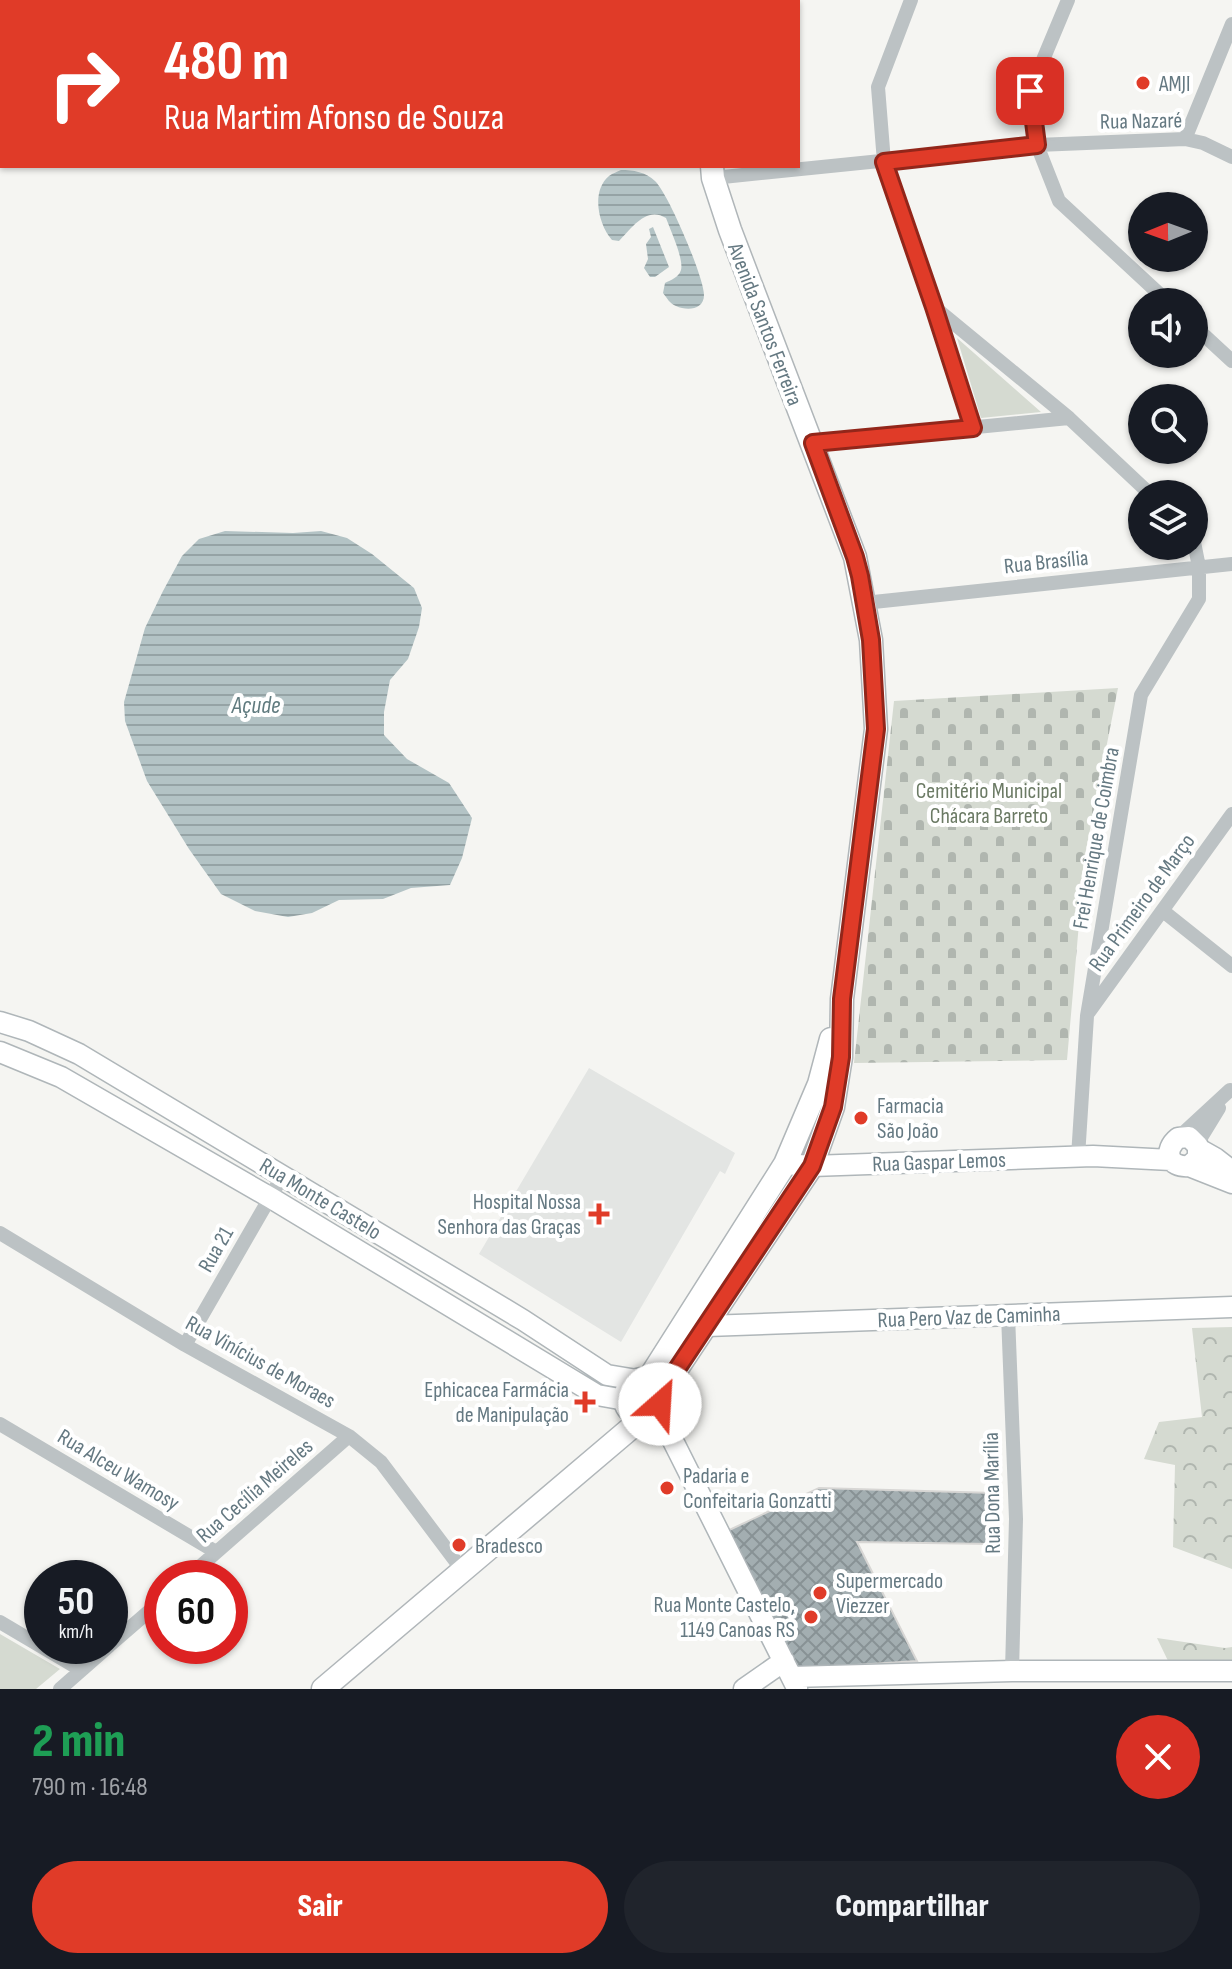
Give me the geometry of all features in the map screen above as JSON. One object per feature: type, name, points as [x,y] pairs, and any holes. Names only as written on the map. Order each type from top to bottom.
[{"type":"main road","name":"Avenida Santos Ferreira","points":[[323,1689],[580,1470],[707,1326],[812,1166],[833,1107],[841,1057],[842,999],[876,729],[871,640],[855,557],[730,230],[713,172]]},
{"type":"main road","name":"Avenida Santos Ferreira","points":[[643,1398],[785,1164],[819,1084],[842,999]]},
{"type":"street","points":[[911,0],[878,87],[884,162],[973,428]]},
{"type":"street","points":[[1068,0],[1030,91],[1037,145],[1059,201],[1153,288]]},
{"type":"street","points":[[1185,139],[1232,24]]},
{"type":"street","name":"Rua Nazaré","points":[[800,167],[884,162],[1037,145],[1185,139],[1203,143],[1232,157]]},
{"type":"street","name":"Rua Nazaré","points":[[713,172],[781,168]]},
{"type":"street","points":[[934,307],[1069,418],[1135,480]]},
{"type":"street","points":[[1208,339],[1232,361]]},
{"type":"street","points":[[813,443],[1069,418]]},
{"type":"street","name":"Frei Henrique de Coimbra","points":[[1086,1156],[1087,1016],[1141,695],[1199,599],[1198,560]]},
{"type":"street","name":"Rua Brasília","points":[[864,603],[1232,564]]},
{"type":"street","name":"Rua Primeiro de Março","points":[[1087,1016],[1232,814]]},
{"type":"street","points":[[1163,911],[1232,966]]},
{"type":"street","name":"Rua Monte Castelo","points":[[0,1022],[29,1031],[79,1054],[523,1320],[643,1398]]},
{"type":"street","name":"Rua Monte Castelo","points":[[0,1052],[61,1077],[271,1198],[597,1395],[643,1398]]},
{"type":"street","points":[[1231,1089],[1184,1151],[1215,1158],[1232,1171]]},
{"type":"street","name":"Rua Gaspar Lemos","points":[[785,1164],[812,1166],[1184,1151],[1232,1183]]},
{"type":"street","name":"Rua 21","points":[[185,1345],[283,1175]]},
{"type":"street","name":"Rua Vinícius de Moraes","points":[[0,1233],[185,1345],[349,1436],[381,1462],[463,1571]]},
{"type":"street","name":"Rua Pero Vaz de Caminha","points":[[707,1326],[1232,1307]]},
{"type":"street","name":"Rua Dona Marília","points":[[1008,1315],[1016,1519],[1012,1671]]},
{"type":"street","points":[[643,1398],[791,1675]]},
{"type":"street","name":"Rua Alceu Wamosy","points":[[0,1424],[216,1552]]},
{"type":"street","name":"Rua Cecília Meireles","points":[[207,1560],[349,1436]]},
{"type":"street","points":[[128,1630],[144,1616]]},
{"type":"street","points":[[0,1622],[81,1670]]},
{"type":"street","points":[[60,1689],[88,1664]]},
{"type":"street","points":[[744,1689],[791,1675],[1232,1671]]},
{"type":"shaded area","name":"Hospital Nossa Senhora das Graças","points":[[589,1068],[735,1153],[725,1174],[720,1171],[621,1342],[479,1254]]},
{"type":"green space","points":[[957,338],[1041,412],[981,418]]},
{"type":"green space","name":"Cemitério Municipal Chácara Barreto","points":[[1118,688],[1085,855],[1067,1060],[854,1063],[894,701]]},
{"type":"green space","points":[[1232,1327],[1232,1569],[1173,1547],[1175,1465],[1144,1459],[1159,1422],[1202,1417],[1192,1328]]},
{"type":"green space","points":[[0,1634],[24,1648],[24,1664],[51,1664],[60,1669],[36,1689],[0,1689]]},
{"type":"green space","points":[[1157,1638],[1232,1647],[1232,1663],[1170,1665]]},
{"type":"water","points":[[621,170],[639,172],[651,178],[668,201],[702,285],[704,295],[698,306],[690,309],[676,306],[663,293],[665,283],[681,270],[679,252],[666,218],[659,215],[646,217],[619,241],[612,240],[607,233],[598,208],[600,190],[609,176]]},
{"type":"water","points":[[653,227],[669,267],[650,277],[644,268],[648,259],[646,244],[651,237],[649,229]]},
{"type":"water","name":"Açude","points":[[225,531],[321,531],[347,538],[414,588],[422,608],[419,627],[408,659],[390,680],[384,712],[384,735],[407,759],[449,783],[472,818],[462,858],[450,885],[411,888],[383,899],[339,900],[312,913],[288,917],[255,911],[221,894],[189,849],[147,781],[125,721],[124,702],[145,628],[182,556],[199,539]]},
{"type":"building","name":"Supermercado Viezzer","points":[[819,1488],[994,1493],[993,1544],[857,1542],[917,1661],[796,1669],[725,1532]]},
{"type":"place","name":"AMJI","points":[[1143,83]]},
{"type":"place","name":"Farmacia São João","points":[[861,1118]]},
{"type":"place","name":"Hospital Nossa Senhora das Graças","points":[[599,1214]]},
{"type":"place","name":"Ephicacea Farmácia de Manipulação","points":[[585,1402]]},
{"type":"place","name":"Padaria e Confeitaria Gonzatti","points":[[667,1488]]},
{"type":"place","name":"Bradesco","points":[[459,1545]]},
{"type":"place","name":"Supermercado Viezzer","points":[[820,1593]]},
{"type":"place","name":"Rua Monte Castelo, 1149 Canoas RS","points":[[811,1617]]},
{"type":"route","points":[[660,1404],[661,1393],[812,1166],[833,1107],[841,1057],[842,999],[876,729],[871,640],[860,576],[813,443],[973,428],[884,162],[1037,145],[1030,91]]}]
